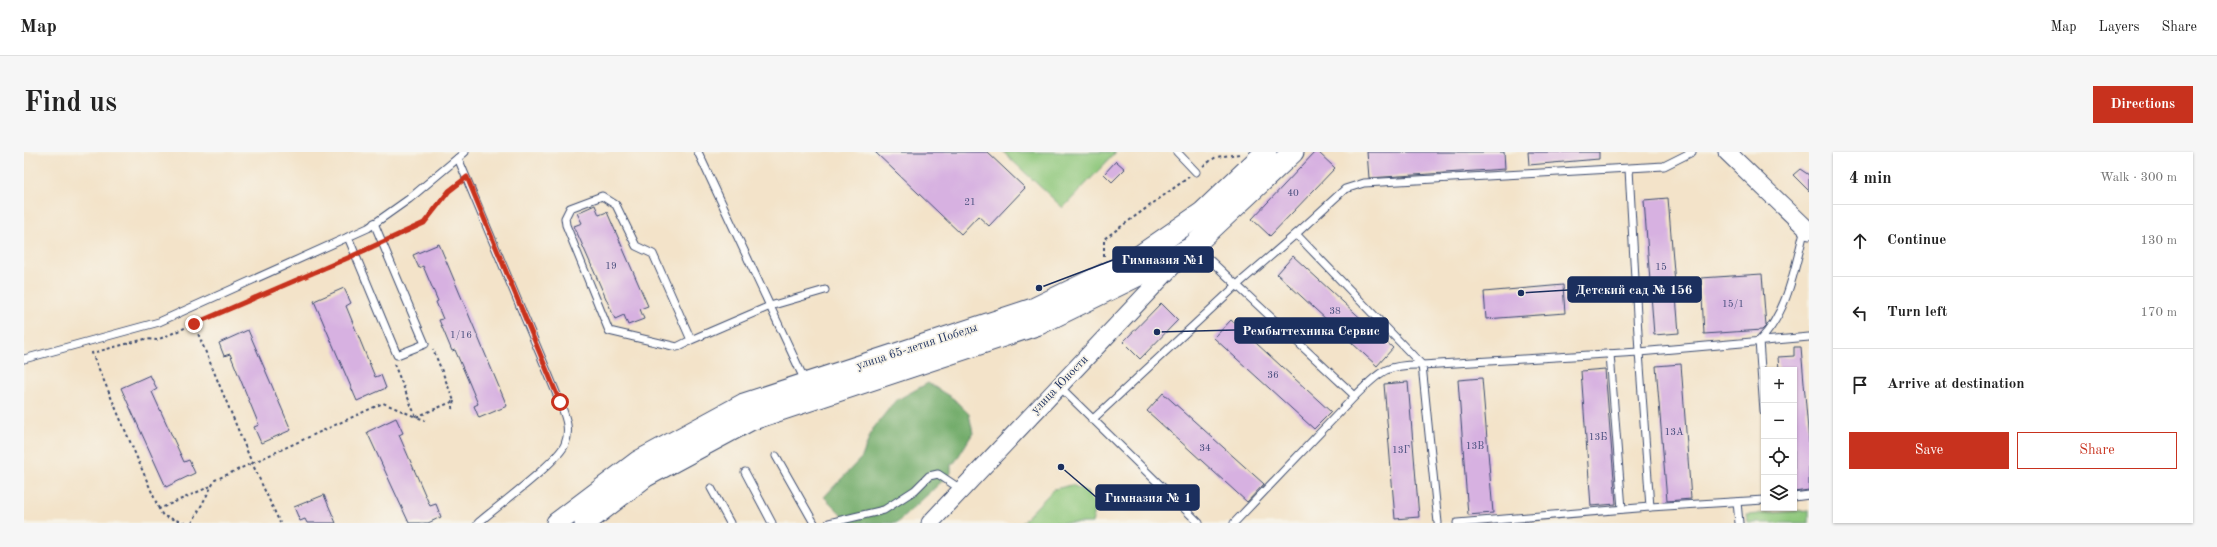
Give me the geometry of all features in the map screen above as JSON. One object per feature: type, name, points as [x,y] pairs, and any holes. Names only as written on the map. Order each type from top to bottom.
[{"type":"main road","name":"улица 65-летия Победы","points":[[557,523],[639,461],[744,404],[1033,309],[1134,260],[1202,213],[1266,152]]},
{"type":"main road","name":"улица 65-летия Победы","points":[[585,523],[646,476],[750,420],[1039,324],[1192,246],[1293,152]]},
{"type":"street","points":[[1727,152],[1808,229]]},
{"type":"street","name":"улица Юности","points":[[930,523],[1192,246]]},
{"type":"lane","points":[[24,359],[159,322],[348,237],[374,223],[409,199],[465,152]]},
{"type":"lane","points":[[698,152],[806,383]]},
{"type":"lane","points":[[1177,152],[1196,172]]},
{"type":"lane","points":[[1092,420],[1237,285],[1345,190],[1354,185],[1664,166],[1692,152]]},
{"type":"lane","points":[[458,158],[560,402],[568,427],[565,445],[550,463],[478,523]]},
{"type":"lane","points":[[1629,169],[1639,352],[1650,507]]},
{"type":"lane","points":[[691,340],[653,254],[636,246],[616,205],[602,196],[570,208],[565,218],[566,225],[610,331],[677,347],[770,306],[825,290]]},
{"type":"lane","points":[[348,237],[397,355],[425,344],[386,241],[374,223]]},
{"type":"lane","points":[[1763,403],[1759,341],[1770,330],[1778,316],[1808,229]]},
{"type":"lane","points":[[1296,234],[1422,365],[1438,523]]},
{"type":"lane","points":[[1192,246],[1237,285],[1355,396]]},
{"type":"lane","points":[[1234,523],[1355,396],[1380,372],[1401,364],[1422,365],[1610,354],[1809,338]]},
{"type":"lane","points":[[1610,354],[1622,509]]},
{"type":"lane","points":[[1059,386],[1092,420],[1199,523]]},
{"type":"lane","points":[[776,456],[814,523]]},
{"type":"lane","points":[[745,472],[772,523]]},
{"type":"lane","points":[[829,523],[884,510],[916,490],[929,476],[938,474],[962,490]]},
{"type":"lane","points":[[711,488],[730,523]]},
{"type":"lane","points":[[1797,497],[1809,496]]},
{"type":"lane","points":[[1457,523],[1622,509],[1761,500]]},
{"type":"lane","points":[[1737,502],[1739,523]]},
{"type":"path","points":[[1105,261],[1104,239],[1216,157],[1241,154]]},
{"type":"path","points":[[185,523],[163,516],[159,509],[92,353],[145,339],[157,340],[386,241],[424,223],[449,191],[467,177]]},
{"type":"path","points":[[386,241],[393,247]]},
{"type":"path","points":[[194,324],[252,463],[280,523]]},
{"type":"path","points":[[433,348],[454,401],[452,408]]},
{"type":"path","points":[[192,523],[215,480],[383,403],[416,417],[454,401]]},
{"type":"path","points":[[159,509],[212,486]]},
{"type":"green space","points":[[1003,152],[1116,152],[1063,208]]},
{"type":"green space","points":[[928,383],[954,399],[969,414],[973,433],[955,462],[951,464],[951,473],[897,523],[846,523],[848,521],[824,497],[862,457],[872,430],[895,401]]},
{"type":"green space","points":[[1072,485],[1088,492],[1096,507],[1092,523],[1021,523],[1054,489]]},
{"type":"green space","points":[[1809,510],[1809,523],[1748,523],[1747,515]]},
{"type":"building","points":[[875,152],[987,152],[1025,188],[989,226],[978,216],[961,234]]},
{"type":"building","points":[[1315,152],[1318,152],[1335,168],[1270,236],[1252,219]]},
{"type":"building","points":[[1367,152],[1504,152],[1505,169],[1369,178]]},
{"type":"building","points":[[1528,152],[1599,152],[1599,159],[1529,165]]},
{"type":"building","points":[[1116,161],[1125,169],[1112,182],[1104,174]]},
{"type":"building","points":[[1800,169],[1809,175],[1809,191],[1793,175]]},
{"type":"building","points":[[1668,198],[1679,333],[1654,335],[1644,200]]},
{"type":"building","points":[[595,205],[599,215],[607,212],[648,306],[640,309],[644,319],[628,325],[624,315],[615,319],[574,226],[582,223],[577,213]]},
{"type":"building","points":[[439,244],[507,406],[479,418],[474,406],[478,404],[455,350],[452,351],[439,320],[443,319],[436,302],[438,301],[423,266],[419,268],[413,255]]},
{"type":"building","points":[[1293,256],[1393,348],[1377,366],[1277,274]]},
{"type":"building","points":[[1762,274],[1766,326],[1762,330],[1704,334],[1701,278]]},
{"type":"building","points":[[1563,285],[1565,313],[1486,319],[1484,292]]},
{"type":"building","points":[[344,288],[351,303],[346,306],[375,377],[381,375],[386,388],[357,401],[314,301]]},
{"type":"building","points":[[1161,303],[1178,320],[1140,359],[1123,342]]},
{"type":"building","points":[[1231,320],[1331,412],[1314,429],[1214,338]]},
{"type":"building","points":[[248,330],[291,430],[261,443],[254,427],[259,425],[230,354],[224,356],[219,343]]},
{"type":"building","points":[[1794,347],[1801,347],[1809,442],[1809,490],[1797,492],[1797,367],[1779,367],[1778,357],[1794,356]]},
{"type":"building","points":[[1681,364],[1691,499],[1667,501],[1656,366]]},
{"type":"building","points":[[1605,369],[1616,504],[1591,506],[1581,371]]},
{"type":"building","points":[[150,375],[157,389],[152,392],[184,462],[189,460],[195,473],[166,487],[121,388]]},
{"type":"building","points":[[1482,378],[1493,513],[1468,515],[1458,380]]},
{"type":"building","points":[[1408,382],[1419,517],[1395,519],[1384,384]]},
{"type":"building","points":[[1163,393],[1264,484],[1247,502],[1147,411]]},
{"type":"building","points":[[396,418],[403,433],[399,435],[430,506],[436,504],[441,517],[428,523],[409,523],[367,432]]},
{"type":"building","points":[[324,495],[336,523],[307,523],[305,519],[300,521],[294,507]]},
{"type":"place","name":"Гимназия №1","points":[[1039,288]]},
{"type":"place","name":"Детский сад № 156","points":[[1521,293]]},
{"type":"place","name":"Рембыттехника Сервис","points":[[1157,332]]},
{"type":"place","name":"Гимназия № 1","points":[[1061,467]]},
{"type":"route","points":[[194,324],[390,240],[424,223],[449,191],[467,177],[560,402]]}]
